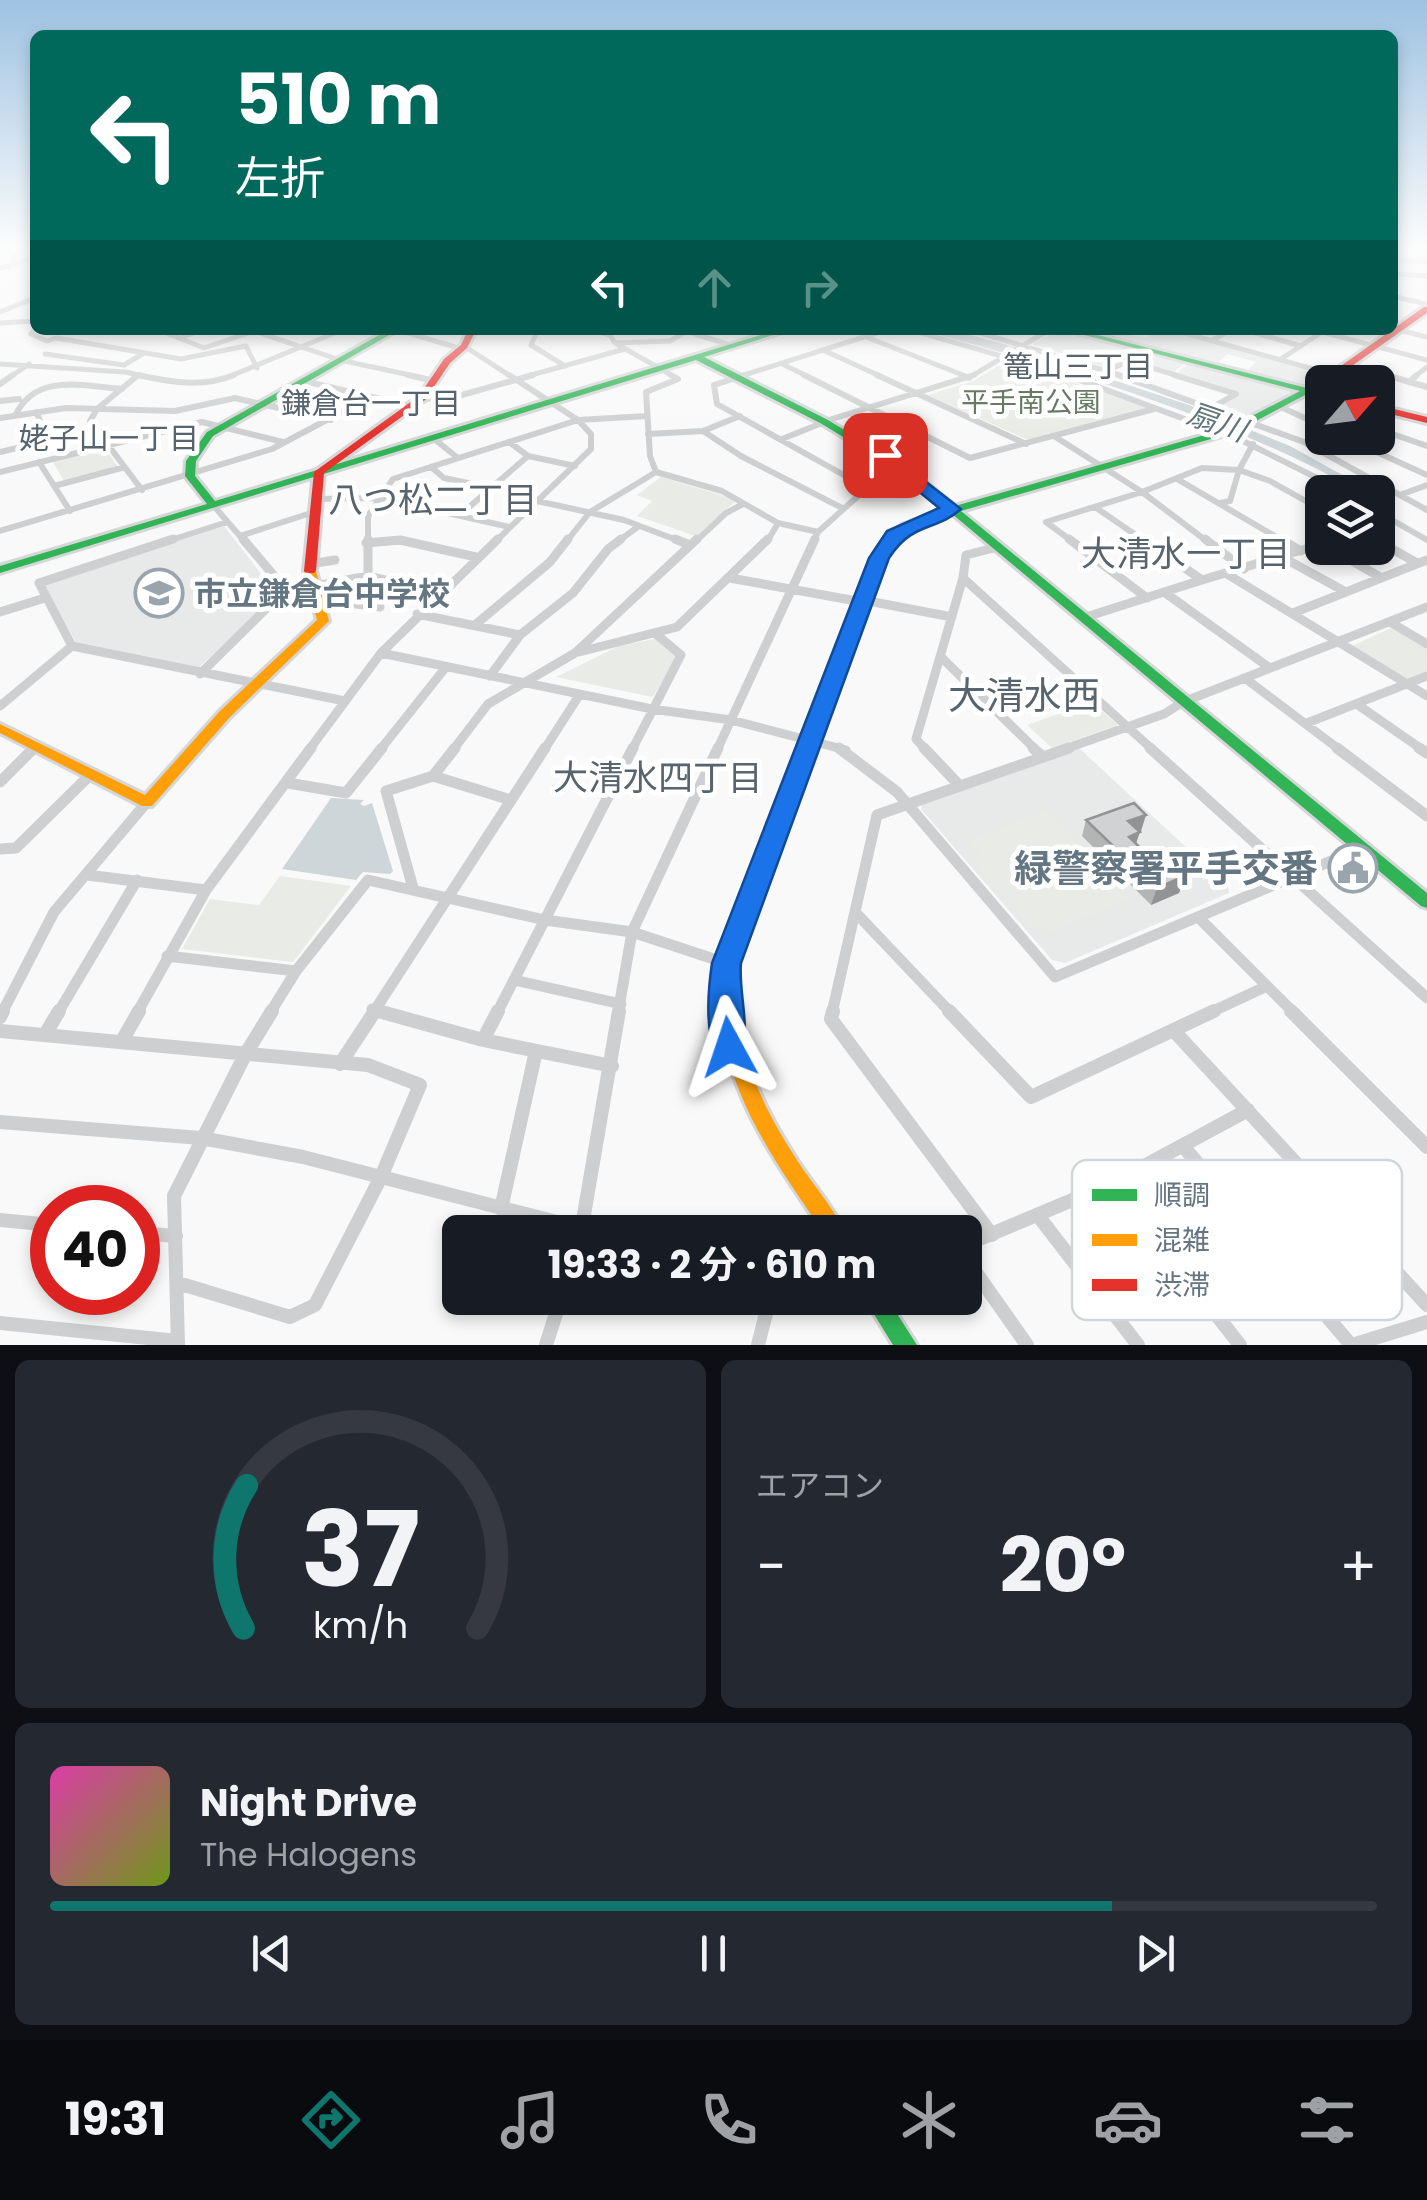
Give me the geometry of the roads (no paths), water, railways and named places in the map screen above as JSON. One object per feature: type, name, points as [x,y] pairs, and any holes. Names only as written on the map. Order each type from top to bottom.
[{"type":"street","points":[[1398,330],[1424,309]]},
{"type":"street","points":[[0,323],[30,322]]},
{"type":"street","points":[[1398,330],[1427,337]]},
{"type":"street","points":[[0,384],[52,346],[34,335]]},
{"type":"street","points":[[177,335],[204,348],[240,335]]},
{"type":"street","points":[[182,337],[188,335]]},
{"type":"street","points":[[269,335],[340,360],[435,381]]},
{"type":"street","points":[[0,364],[137,376],[172,384],[218,380],[258,368],[327,335]]},
{"type":"street","points":[[190,476],[196,451],[218,428],[387,335]]},
{"type":"street","points":[[122,1041],[206,890],[381,653],[476,557],[575,466],[592,444],[591,434],[578,420],[518,380],[463,347],[415,335]]},
{"type":"street","points":[[0,1017],[54,912],[188,752],[256,684],[306,644],[324,620],[310,564],[319,472],[416,402],[469,335]]},
{"type":"street","points":[[535,335],[530,345],[565,366]]},
{"type":"street","points":[[610,335],[615,343],[678,380],[647,390],[648,434],[656,472]]},
{"type":"street","points":[[615,343],[670,341],[679,335]]},
{"type":"street","points":[[701,335],[733,346]]},
{"type":"street","points":[[0,570],[769,335]]},
{"type":"street","points":[[589,1215],[632,932],[818,532],[867,488],[718,404],[714,385],[874,335]]},
{"type":"street","points":[[930,335],[1008,355],[1228,432],[1312,475]]},
{"type":"street","points":[[987,335],[1108,370],[1304,442],[1427,510]]},
{"type":"street","points":[[782,438],[969,378],[1042,335]]},
{"type":"street","points":[[1091,335],[1305,383]]},
{"type":"street","points":[[1101,335],[1305,382]]},
{"type":"street","points":[[1191,335],[1281,359],[1305,376]]},
{"type":"street","points":[[1211,341],[1221,335]]},
{"type":"street","points":[[1262,335],[1301,346]]},
{"type":"street","points":[[1281,359],[1315,335]]},
{"type":"street","points":[[1334,335],[1427,363],[1410,382]]},
{"type":"street","points":[[1352,365],[1392,335]]},
{"type":"street","points":[[47,340],[56,338],[181,359],[246,346],[258,368]]},
{"type":"street","points":[[866,338],[969,378]]},
{"type":"street","points":[[304,381],[370,397],[416,402],[444,400],[625,349]]},
{"type":"street","points":[[823,350],[1026,444]]},
{"type":"street","points":[[44,354],[124,365],[144,353]]},
{"type":"street","points":[[154,379],[168,357]]},
{"type":"street","points":[[697,357],[885,455],[1427,902]]},
{"type":"street","points":[[1108,370],[1128,361],[1236,394],[1212,408]]},
{"type":"street","points":[[780,363],[970,458],[1157,408]]},
{"type":"street","points":[[137,376],[90,417],[142,490]]},
{"type":"street","points":[[1395,378],[1427,386]]},
{"type":"street","points":[[0,401],[19,399],[37,385],[122,389]]},
{"type":"street","points":[[820,1215],[754,1111],[740,1078],[729,1047],[725,1017],[726,963],[879,558],[894,535],[920,520],[1228,432],[1305,395]]},
{"type":"street","points":[[0,520],[3,530],[190,476],[286,442],[370,397]]},
{"type":"street","points":[[0,418],[97,409],[176,411],[235,398],[330,420]]},
{"type":"street","points":[[15,416],[19,399]]},
{"type":"street","points":[[1283,408],[1305,418]]},
{"type":"street","points":[[1395,411],[1427,419]]},
{"type":"street","points":[[36,412],[49,440]]},
{"type":"street","points":[[368,576],[368,516],[394,478],[578,420],[647,416]]},
{"type":"street","points":[[648,434],[703,431],[740,416]]},
{"type":"street","points":[[0,472],[202,422],[286,442]]},
{"type":"street","points":[[1,450],[96,429]]},
{"type":"street","points":[[703,431],[741,456],[844,510]]},
{"type":"street","points":[[1395,434],[1427,446]]},
{"type":"street","points":[[1054,436],[1142,492],[1244,570]]},
{"type":"street","points":[[433,438],[458,458]]},
{"type":"street","points":[[509,442],[528,456],[575,466]]},
{"type":"street","points":[[1219,503],[1230,500],[1238,470],[1253,444]]},
{"type":"street","points":[[1383,455],[1427,475]]},
{"type":"street","points":[[460,516],[528,456]]},
{"type":"street","points":[[39,462],[70,511]]},
{"type":"street","points":[[431,467],[444,478],[492,488]]},
{"type":"street","points":[[54,486],[125,468]]},
{"type":"street","points":[[1147,598],[1046,522],[1177,480],[1202,468],[1238,470],[1270,481],[1305,501]]},
{"type":"street","points":[[475,626],[550,562],[590,512],[656,472],[722,491],[778,523],[818,532]]},
{"type":"street","points":[[190,476],[275,576],[278,597]]},
{"type":"street","points":[[1177,480],[1301,551]]},
{"type":"street","points":[[1400,495],[1427,485]]},
{"type":"street","points":[[240,536],[315,506],[380,498],[510,527]]},
{"type":"street","points":[[537,501],[590,512],[690,544]]},
{"type":"street","points":[[433,776],[488,704],[575,653],[690,544],[726,513],[743,504]]},
{"type":"street","points":[[1095,507],[1202,580]]},
{"type":"street","points":[[227,522],[38,583],[72,646],[345,701]]},
{"type":"street","points":[[1395,522],[1427,540]]},
{"type":"street","points":[[575,653],[677,627],[767,542],[778,523]]},
{"type":"street","points":[[490,676],[520,635],[573,593],[608,549],[639,526]]},
{"type":"street","points":[[366,543],[400,540],[476,557]]},
{"type":"street","points":[[959,784],[916,739],[964,578],[966,555],[998,547]]},
{"type":"street","points":[[1395,549],[1422,562]]},
{"type":"street","points":[[1083,618],[1305,550]]},
{"type":"street","points":[[1282,557],[1344,592]]},
{"type":"street","points":[[310,564],[335,560]]},
{"type":"street","points":[[1293,612],[1422,562]]},
{"type":"street","points":[[1360,565],[1380,576]]},
{"type":"street","points":[[1226,574],[1427,696]]},
{"type":"street","points":[[200,674],[278,597],[368,576],[439,593]]},
{"type":"street","points":[[730,578],[952,616]]},
{"type":"street","points":[[964,578],[1427,998]]},
{"type":"street","points":[[1164,592],[1270,668]]},
{"type":"street","points":[[0,612],[45,598]]},
{"type":"street","points":[[321,608],[349,603],[380,606]]},
{"type":"street","points":[[992,1235],[831,1019],[878,816],[1127,727],[1427,607]]},
{"type":"street","points":[[417,614],[520,635]]},
{"type":"street","points":[[1390,622],[1427,644]]},
{"type":"street","points":[[483,1040],[681,655],[656,634]]},
{"type":"street","points":[[0,706],[72,646]]},
{"type":"street","points":[[381,653],[652,709],[730,720],[846,750],[866,763],[908,805],[1055,977],[1362,848]]},
{"type":"street","points":[[941,657],[1042,756]]},
{"type":"street","points":[[288,783],[346,793],[446,667]]},
{"type":"street","points":[[1307,723],[1427,676]]},
{"type":"street","points":[[1246,678],[1427,816]]},
{"type":"street","points":[[340,1064],[372,1009],[580,694]]},
{"type":"street","points":[[1358,705],[1427,753]]},
{"type":"street","points":[[0,728],[147,802]]},
{"type":"street","points":[[0,782],[36,746]]},
{"type":"street","points":[[0,849],[16,848],[91,774]]},
{"type":"street","points":[[413,888],[386,791],[433,776],[511,800]]},
{"type":"street","points":[[87,875],[206,890]]},
{"type":"street","points":[[46,1032],[138,880]]},
{"type":"street","points":[[0,1323],[178,1343],[174,1196],[244,1055],[296,972],[368,880],[545,920],[632,932],[726,963]]},
{"type":"street","points":[[856,912],[1031,1096],[1266,988]]},
{"type":"street","points":[[1200,919],[1427,1146]]},
{"type":"street","points":[[167,956],[296,972]]},
{"type":"street","points":[[514,980],[621,1004]]},
{"type":"street","points":[[372,1009],[483,1040],[612,1066]]},
{"type":"street","points":[[1174,1030],[1294,1160]]},
{"type":"street","points":[[0,1031],[46,1032],[368,1065],[420,1085],[381,1177],[315,1306],[290,1317],[178,1283]]},
{"type":"street","points":[[501,1209],[536,1050]]},
{"type":"street","points":[[1157,1160],[1248,1110]]},
{"type":"street","points":[[0,1122],[201,1138],[381,1177],[524,1215]]},
{"type":"street","points":[[1183,1146],[1195,1160]]},
{"type":"street","points":[[982,1239],[1072,1201]]},
{"type":"street","points":[[1039,1216],[1072,1259]]},
{"type":"street","points":[[0,1220],[30,1223]]},
{"type":"street","points":[[160,1235],[176,1236]]},
{"type":"street","points":[[1402,1278],[1427,1305]]},
{"type":"street","points":[[982,1281],[1028,1345]]},
{"type":"street","points":[[546,1345],[556,1315]]},
{"type":"street","points":[[758,1345],[766,1315]]},
{"type":"street","points":[[886,1315],[906,1345]]},
{"type":"street","points":[[1119,1320],[1138,1345]]},
{"type":"street","points":[[1220,1320],[1240,1345]]},
{"type":"street","points":[[1330,1320],[1351,1345],[1427,1322]]},
{"type":"water","name":"扇川","points":[[939,335],[970,335],[1004,344],[1189,405],[1290,446],[1342,475],[1328,475],[1255,440],[1146,398]]},
{"type":"water","points":[[331,798],[364,800],[360,804],[364,806],[372,803],[393,871],[390,874],[363,872],[356,880],[282,869]]},
{"type":"place","name":"市立鎌倉台中学校","points":[[159,593]]},
{"type":"place","name":"緑警察署平手交番","points":[[1353,868]]},
{"type":"district","name":"篭山三丁目","points":[[1078,366]]},
{"type":"district","name":"鎌倉台一丁目","points":[[371,403]]},
{"type":"district","name":"姥子山一丁目","points":[[109,438]]},
{"type":"district","name":"八つ松二丁目","points":[[433,499]]},
{"type":"district","name":"大清水一丁目","points":[[1186,553]]},
{"type":"district","name":"大清水西","points":[[1024,695]]},
{"type":"district","name":"大清水四丁目","points":[[658,777]]},
{"type":"park label","name":"平手南公園","points":[[1031,402]]}]
